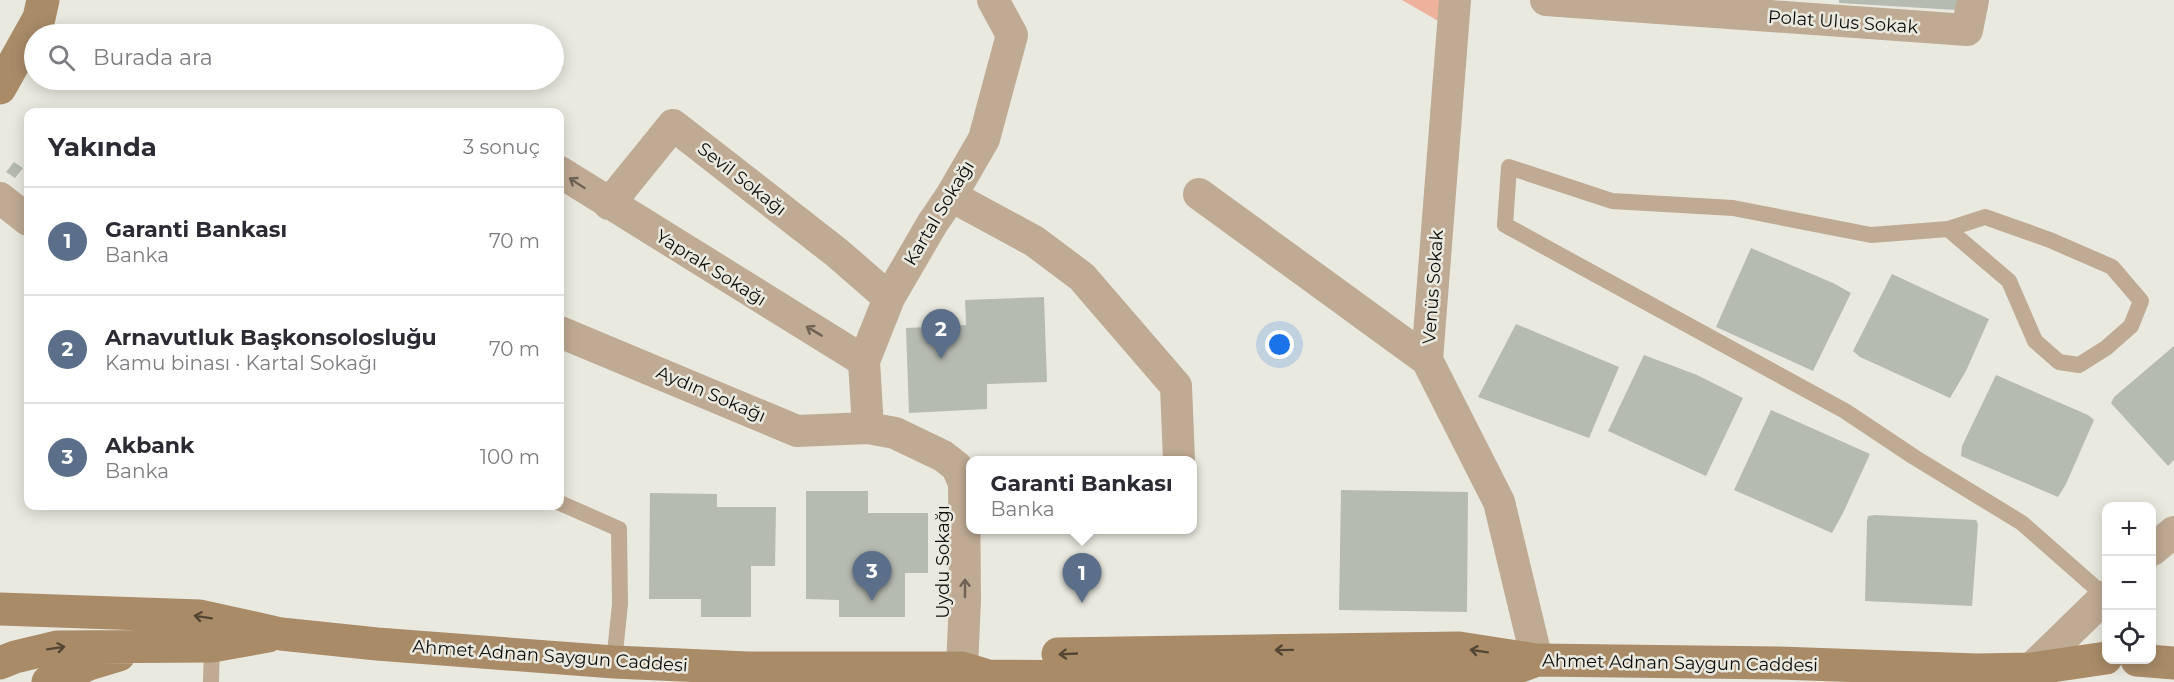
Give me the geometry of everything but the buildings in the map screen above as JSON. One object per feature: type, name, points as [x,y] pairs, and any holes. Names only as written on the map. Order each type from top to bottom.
[{"type":"main road","points":[[36,24],[43,0]]},
{"type":"main road","points":[[0,88],[24,45]]},
{"type":"main road","name":"Ahmet Adnan Saygun Caddesi","points":[[0,609],[200,616],[281,634],[748,675],[852,675],[953,668],[988,676],[1106,670],[1464,680],[1499,674],[1536,660],[1700,672],[1973,676],[2102,658]]},
{"type":"main road","points":[[0,663],[57,647],[212,646],[281,634]]},
{"type":"main road","points":[[48,682],[88,664],[151,645]]},
{"type":"main road","points":[[2156,662],[2174,663]]},
{"type":"main road","points":[[2031,669],[2087,682]]},
{"type":"street","name":"Kartal Sokağı","points":[[868,428],[864,361],[889,298],[984,139],[1012,34],[993,0]]},
{"type":"street","name":"Venüs Sokak","points":[[1455,0],[1427,360],[1499,502],[1536,660]]},
{"type":"street","name":"Polat Ulus Sokak","points":[[1546,0],[1966,30],[1973,0]]},
{"type":"street","name":"Sevil Sokağı","points":[[609,204],[673,125],[836,252],[889,298]]},
{"type":"street","name":"Yaprak Sokağı","points":[[564,175],[864,361]]},
{"type":"street","points":[[1198,194],[1427,360]]},
{"type":"street","points":[[951,196],[1034,241],[1082,277],[1161,367],[1176,386],[1179,456]]},
{"type":"street","points":[[0,198],[24,217]]},
{"type":"street","name":"Aydın Sokağı","points":[[564,334],[797,431],[868,428]]},
{"type":"street","name":"Uydu Sokağı","points":[[868,428],[895,433],[943,456],[957,467],[964,483],[965,600],[953,668]]},
{"type":"street","points":[[2156,546],[2174,532]]},
{"type":"street","points":[[2156,563],[2163,561],[2174,552]]},
{"type":"street","points":[[2031,669],[2102,601]]},
{"type":"lane","points":[[1948,229],[2009,281],[2035,341],[2059,362],[2079,365],[2106,348],[2131,326],[2141,301],[2112,267],[2049,240],[1985,217],[1948,229],[1871,235],[1733,208],[1612,201],[1509,167],[1504,225],[1845,411],[1914,457],[2022,523],[2102,593]]},
{"type":"lane","points":[[564,504],[619,529],[620,604],[614,662]]},
{"type":"lane","points":[[211,682],[212,646]]},
{"type":"shaded area","points":[[1402,0],[1441,0],[1440,22]]},
{"type":"place","name":"Arnavutluk Başkonsolosluğu","points":[[941,359]]},
{"type":"place","name":"Akbank","points":[[872,601]]},
{"type":"place","name":"Garanti Bankası","points":[[1082,603]]}]
